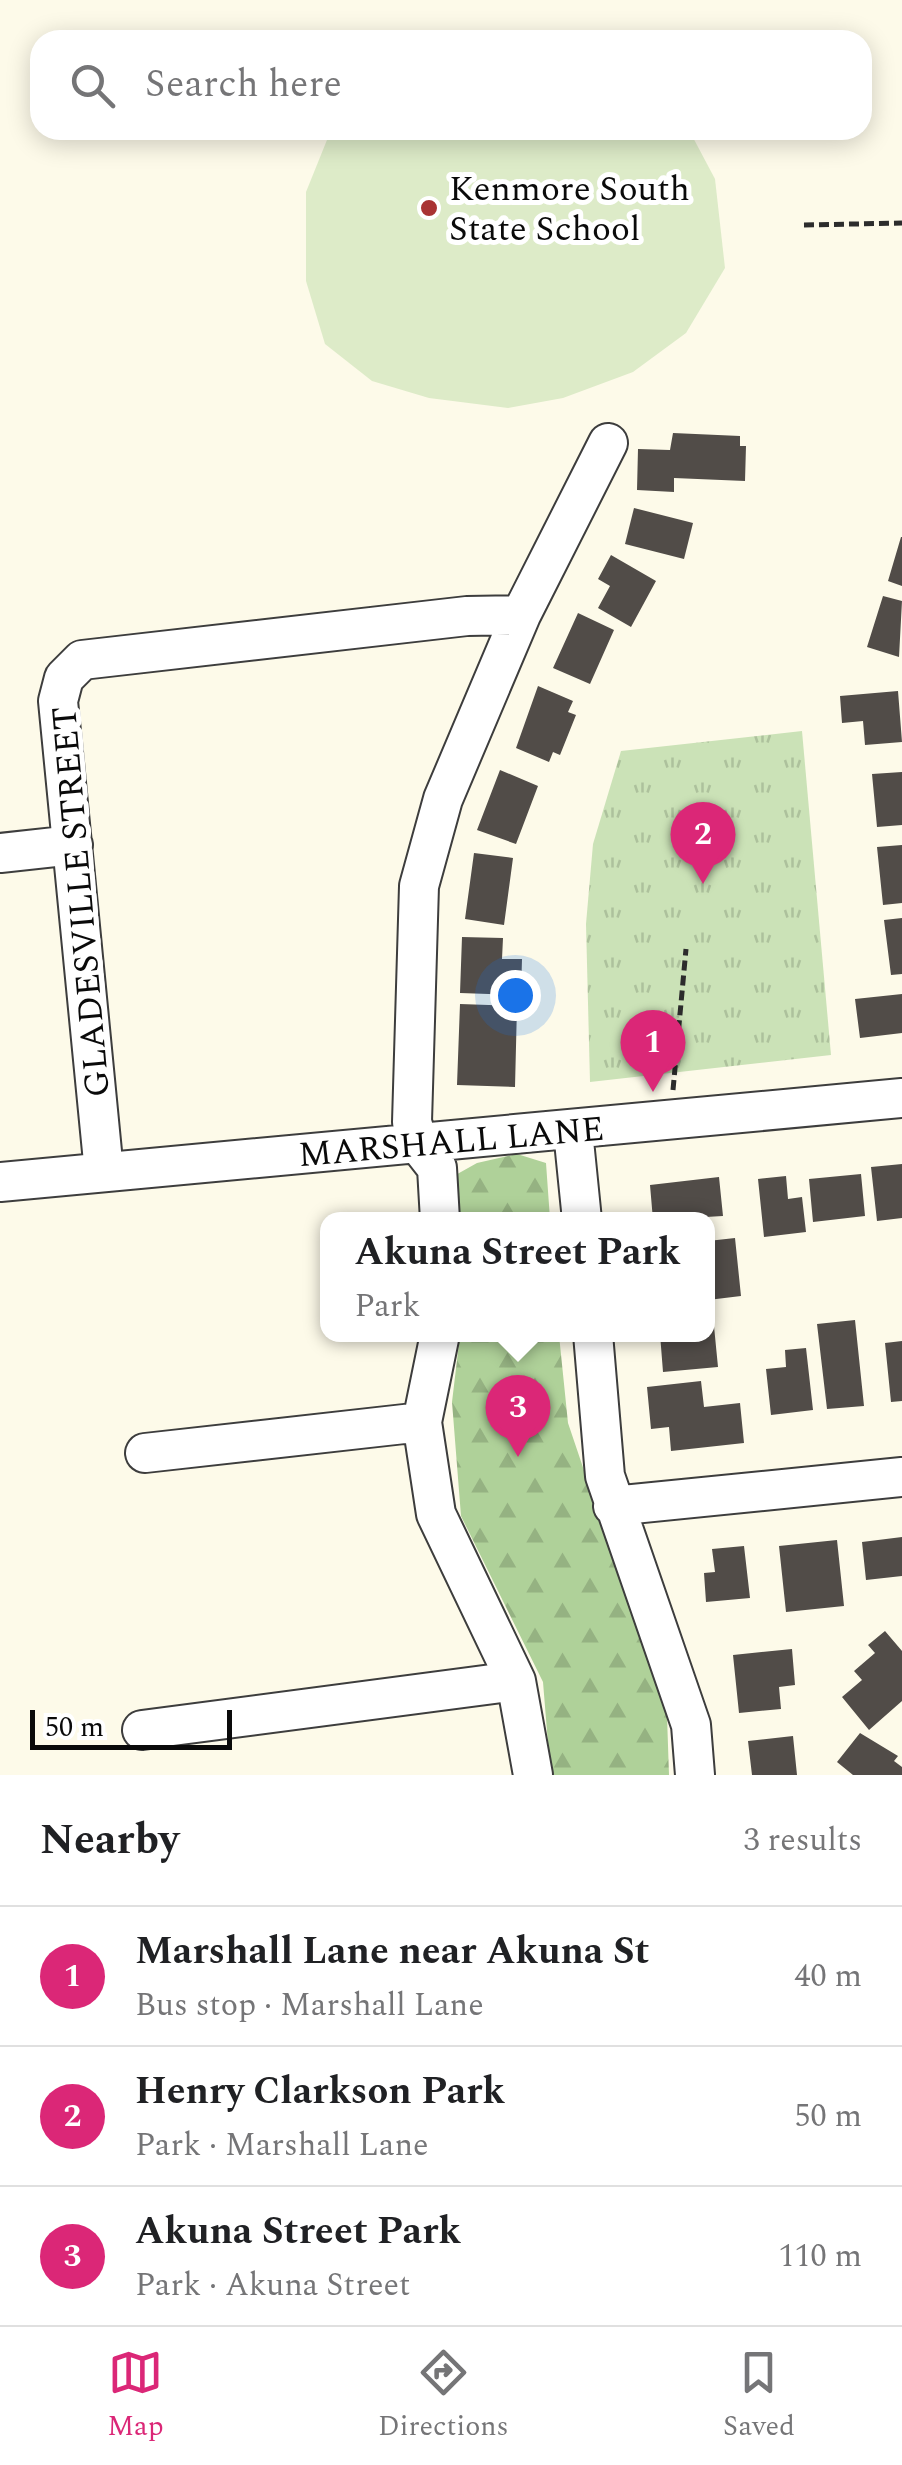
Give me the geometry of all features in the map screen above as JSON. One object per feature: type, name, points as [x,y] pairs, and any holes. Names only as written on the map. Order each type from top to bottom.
[{"type":"street","points":[[439,1212],[436,1168],[420,1145],[412,1122],[419,886],[443,799],[520,615],[608,443]]},
{"type":"street","name":"GLADESVILLE STREET","points":[[104,1172],[58,701],[64,678],[82,660],[467,616],[520,615]]},
{"type":"street","points":[[0,853],[73,844]]},
{"type":"street","name":"MARSHALL LANE","points":[[0,1182],[902,1098]]},
{"type":"street","points":[[573,1131],[581,1212]]},
{"type":"street","points":[[438,1342],[422,1422],[436,1514],[516,1681],[533,1775]]},
{"type":"street","points":[[594,1342],[612,1506],[691,1726],[694,1775]]},
{"type":"street","points":[[145,1453],[422,1422]]},
{"type":"street","points":[[612,1506],[902,1476]]},
{"type":"street","points":[[142,1730],[516,1681]]},
{"type":"path","points":[[804,225],[902,223]]},
{"type":"path","points":[[672,1098],[686,949]]},
{"type":"green space","points":[[327,140],[694,140],[715,179],[725,268],[686,333],[633,372],[563,398],[508,408],[429,398],[372,381],[325,344],[306,281],[306,192]]},
{"type":"green space","points":[[802,731],[831,1055],[590,1082],[586,924],[593,844],[621,751]]},
{"type":"green space","points":[[517,1154],[546,1163],[550,1212],[455,1212],[452,1177],[477,1163]]},
{"type":"green space","points":[[459,1342],[560,1342],[568,1423],[667,1716],[669,1775],[545,1775],[550,1768],[543,1682],[461,1516],[452,1402]]},
{"type":"building","points":[[673,433],[740,436],[740,446],[746,446],[745,481],[674,478],[674,492],[637,490],[638,449],[670,450]]},
{"type":"building","points":[[634,508],[693,523],[684,559],[625,544]]},
{"type":"building","points":[[902,537],[902,586],[888,581]]},
{"type":"building","points":[[611,555],[656,581],[631,627],[598,608],[610,586],[598,579]]},
{"type":"building","points":[[883,596],[902,601],[899,657],[867,647]]},
{"type":"building","points":[[578,613],[614,630],[590,684],[553,668]]},
{"type":"building","points":[[538,686],[573,701],[568,712],[576,715],[560,755],[553,752],[549,762],[516,748]]},
{"type":"building","points":[[898,691],[902,742],[865,745],[863,721],[842,723],[840,696]]},
{"type":"building","points":[[500,770],[538,786],[516,844],[477,830]]},
{"type":"building","points":[[902,772],[902,825],[877,827],[872,774]]},
{"type":"building","points":[[902,845],[902,903],[883,905],[877,847]]},
{"type":"building","points":[[474,853],[513,858],[504,925],[465,919]]},
{"type":"building","points":[[902,918],[902,974],[891,975],[884,920]]},
{"type":"building","points":[[462,937],[503,938],[502,959],[522,959],[521,995],[460,993]]},
{"type":"building","points":[[902,994],[902,1033],[860,1038],[855,999]]},
{"type":"building","points":[[460,1004],[517,1006],[515,1087],[457,1085]]},
{"type":"building","points":[[902,1164],[902,1218],[877,1221],[871,1167]]},
{"type":"building","points":[[861,1174],[865,1216],[813,1222],[809,1179]]},
{"type":"building","points":[[786,1176],[788,1199],[802,1197],[806,1232],[764,1237],[758,1179]]},
{"type":"building","points":[[719,1177],[723,1216],[715,1216],[715,1212],[652,1212],[650,1185]]},
{"type":"building","points":[[735,1238],[741,1296],[715,1299],[715,1240]]},
{"type":"building","points":[[855,1320],[864,1406],[827,1409],[817,1324]]},
{"type":"building","points":[[715,1336],[718,1367],[663,1372],[661,1342],[715,1342]]},
{"type":"building","points":[[902,1341],[902,1401],[891,1402],[885,1343]]},
{"type":"building","points":[[806,1348],[813,1410],[771,1415],[766,1369],[786,1367],[785,1350]]},
{"type":"building","points":[[701,1381],[704,1407],[740,1403],[744,1443],[671,1451],[669,1427],[651,1429],[647,1387]]},
{"type":"building","points":[[902,1537],[902,1576],[866,1580],[862,1542]]},
{"type":"building","points":[[837,1540],[844,1606],[786,1612],[779,1546]]},
{"type":"building","points":[[744,1546],[750,1598],[706,1602],[704,1573],[715,1572],[712,1549]]},
{"type":"building","points":[[885,1631],[902,1651],[902,1701],[869,1730],[842,1697],[862,1680],[854,1671],[875,1653],[868,1645]]},
{"type":"building","points":[[792,1649],[795,1685],[779,1687],[781,1709],[739,1713],[733,1655]]},
{"type":"building","points":[[860,1733],[898,1756],[894,1761],[902,1767],[902,1775],[853,1775],[837,1762]]},
{"type":"building","points":[[793,1736],[797,1775],[752,1775],[748,1741]]},
{"type":"place","name":"Kenmore South State School","points":[[429,208]]},
{"type":"place","name":"Henry Clarkson Park","points":[[703,884]]},
{"type":"place","name":"Marshall Lane near Akuna St","points":[[653,1092]]},
{"type":"place","name":"Akuna Street Park","points":[[518,1457]]}]
